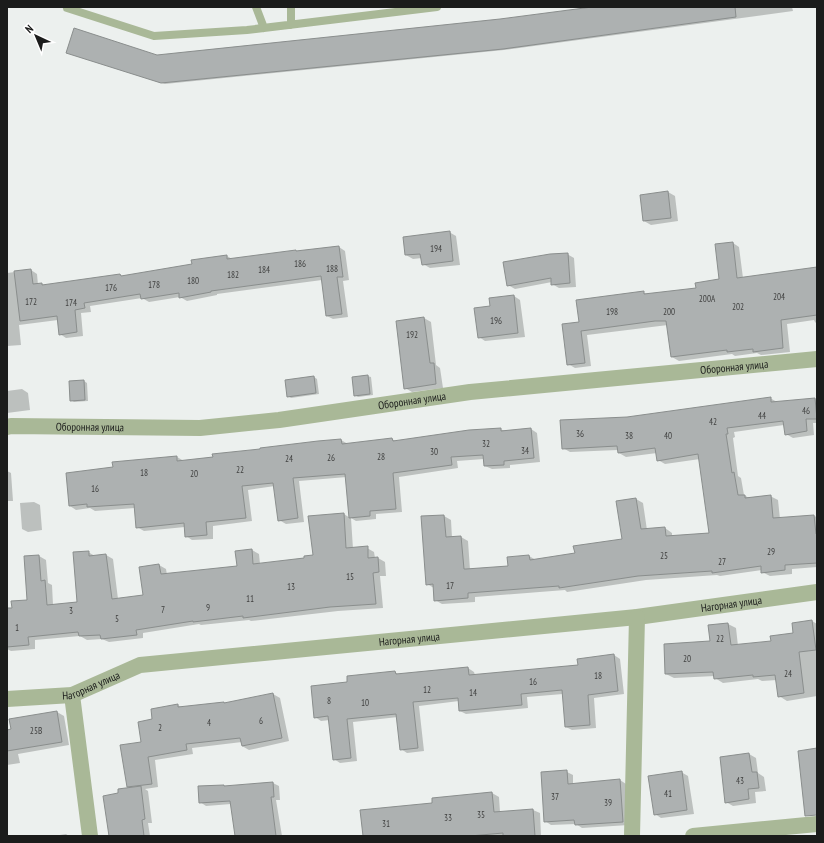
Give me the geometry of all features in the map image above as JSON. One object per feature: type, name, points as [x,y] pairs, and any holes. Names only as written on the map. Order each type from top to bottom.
[{"type":"street","name":"Оборонная улица","points":[[7,427],[200,428],[279,420],[470,392],[817,359]]},
{"type":"street","name":"Нагорная улица","points":[[7,698],[72,695],[140,665],[637,617],[817,592]]},
{"type":"street","points":[[632,836],[637,617]]},
{"type":"street","points":[[72,695],[90,836]]},
{"type":"street","points":[[693,836],[817,824]]},
{"type":"lane","points":[[256,7],[264,28]]},
{"type":"lane","points":[[291,7],[292,25]]},
{"type":"lane","points":[[67,8],[154,36],[264,28],[437,7]]},
{"type":"building","points":[[592,7],[735,7],[736,17],[503,49],[161,83],[66,53],[74,28],[157,55],[500,19]]},
{"type":"building","points":[[668,191],[671,218],[643,221],[640,195]]},
{"type":"building","points":[[450,231],[453,261],[422,265],[420,254],[405,255],[403,237]]},
{"type":"building","points":[[733,242],[737,278],[817,267],[817,315],[781,320],[783,348],[753,352],[753,349],[727,352],[727,350],[671,357],[666,321],[655,321],[581,331],[585,363],[567,365],[562,324],[579,322],[576,300],[644,291],[644,294],[696,288],[695,283],[719,279],[715,244]]},
{"type":"building","points":[[339,246],[343,277],[337,277],[342,314],[326,316],[321,276],[211,291],[179,298],[179,293],[141,299],[140,294],[84,303],[85,308],[75,310],[77,332],[59,335],[57,316],[20,321],[14,271],[31,269],[33,284],[42,283],[42,285],[120,274],[121,276],[192,264],[191,260],[227,255],[227,259]]},
{"type":"building","points":[[568,253],[570,283],[551,285],[551,278],[507,286],[503,262],[550,254]]},
{"type":"building","points":[[514,295],[518,333],[478,338],[474,308],[490,306],[489,298]]},
{"type":"building","points":[[424,317],[430,363],[434,363],[436,384],[404,389],[396,321]]},
{"type":"building","points":[[368,375],[370,394],[354,396],[352,377]]},
{"type":"building","points":[[314,376],[316,393],[287,397],[285,380]]},
{"type":"building","points":[[84,380],[85,400],[70,401],[69,381]]},
{"type":"building","points":[[771,397],[771,402],[815,398],[817,419],[806,419],[807,431],[785,435],[783,421],[727,428],[728,434],[726,434],[732,473],[734,472],[738,495],[745,495],[745,498],[771,495],[773,518],[814,515],[817,534],[817,563],[785,565],[785,570],[761,573],[761,566],[712,573],[712,571],[638,576],[559,588],[559,586],[468,593],[468,598],[434,601],[433,584],[426,585],[421,516],[444,515],[446,537],[461,536],[464,569],[508,566],[507,557],[529,555],[530,560],[575,553],[573,546],[622,539],[616,501],[636,498],[641,529],[665,527],[666,536],[709,533],[698,454],[657,461],[655,448],[618,453],[617,446],[562,449],[560,420],[627,417]]},
{"type":"building","points":[[501,428],[501,431],[531,428],[534,458],[504,461],[504,465],[484,466],[483,455],[451,457],[452,465],[393,473],[396,509],[370,511],[370,516],[349,518],[345,474],[293,478],[298,518],[278,521],[273,483],[242,486],[246,518],[206,522],[207,535],[185,537],[184,523],[136,528],[134,504],[87,507],[87,504],[69,506],[66,473],[113,467],[112,462],[177,456],[177,461],[213,457],[212,454],[318,441],[341,439],[342,444],[392,438],[393,441],[469,430]]},
{"type":"building","points":[[344,513],[346,548],[368,546],[368,558],[378,557],[379,572],[373,573],[376,604],[330,607],[243,618],[243,616],[193,621],[136,630],[137,635],[101,639],[100,635],[79,636],[78,632],[28,637],[29,645],[7,647],[7,608],[12,608],[11,601],[27,600],[24,556],[39,555],[41,581],[45,580],[47,605],[77,602],[73,552],[89,551],[89,556],[106,554],[112,599],[143,595],[139,567],[159,564],[161,574],[237,566],[235,551],[252,549],[253,564],[304,558],[304,556],[313,555],[308,516]]},
{"type":"building","points":[[812,620],[816,650],[799,652],[804,693],[778,697],[775,675],[753,677],[753,675],[714,679],[713,672],[665,674],[664,644],[710,641],[708,625],[728,623],[731,645],[771,641],[770,636],[793,633],[792,623]]},
{"type":"building","points":[[614,654],[618,691],[588,695],[590,725],[565,727],[562,690],[521,694],[522,705],[459,711],[458,698],[413,702],[418,748],[400,750],[396,714],[347,719],[351,758],[333,760],[328,716],[314,718],[311,686],[347,682],[347,676],[395,671],[396,674],[468,667],[469,675],[578,665],[577,659]]},
{"type":"building","points":[[273,693],[282,738],[242,746],[240,738],[186,744],[187,750],[148,757],[152,784],[127,787],[120,745],[141,742],[138,722],[152,719],[151,709],[178,704],[178,707],[224,703]]},
{"type":"building","points":[[57,711],[62,742],[7,751],[7,730],[11,729],[9,719]]},
{"type":"building","points":[[817,748],[817,815],[805,816],[798,751]]},
{"type":"building","points":[[749,753],[752,772],[757,772],[759,788],[748,789],[749,799],[725,803],[720,757]]},
{"type":"building","points":[[567,770],[568,784],[620,779],[623,822],[575,825],[574,820],[544,822],[541,772]]},
{"type":"building","points":[[682,771],[687,810],[654,815],[648,776]]},
{"type":"building","points":[[273,782],[274,797],[271,797],[276,836],[235,836],[230,801],[199,803],[198,786],[224,786]]},
{"type":"building","points":[[141,786],[145,819],[142,820],[144,836],[109,836],[103,796],[118,793],[118,789]]},
{"type":"building","points":[[492,792],[494,812],[533,809],[535,836],[503,836],[503,833],[470,836],[363,836],[360,810],[432,803],[432,798]]}]
